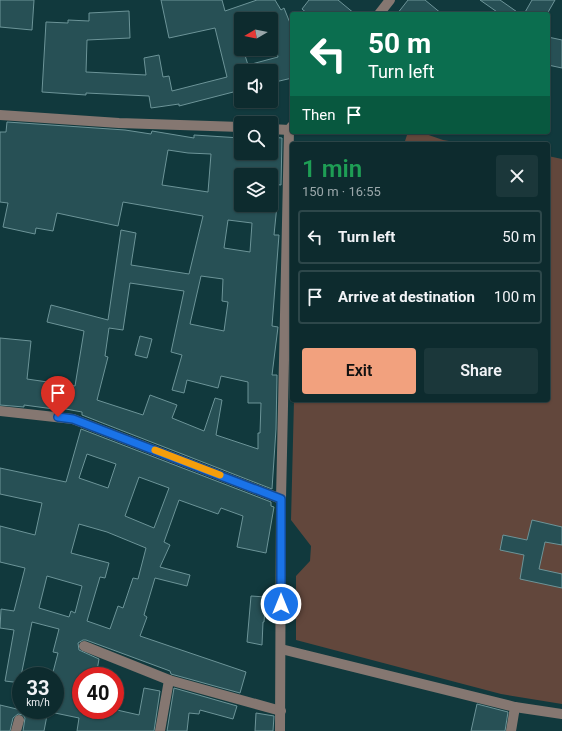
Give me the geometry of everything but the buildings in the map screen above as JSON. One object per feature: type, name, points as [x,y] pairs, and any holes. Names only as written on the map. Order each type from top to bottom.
[{"type":"street","points":[[381,12],[390,0]]},
{"type":"street","points":[[0,115],[119,123],[234,127]]},
{"type":"street","points":[[278,129],[290,128]]},
{"type":"street","points":[[280,731],[281,499],[290,165]]},
{"type":"street","points":[[0,411],[73,419],[281,499]]},
{"type":"street","points":[[84,646],[168,680],[281,711]]},
{"type":"street","points":[[281,649],[514,707],[562,714]]},
{"type":"street","points":[[160,731],[168,680]]},
{"type":"street","points":[[511,731],[514,707]]},
{"type":"street","points":[[16,731],[19,720]]},
{"type":"shaded area","points":[[407,134],[426,134],[443,140],[455,142],[405,142]]},
{"type":"shaded area","points":[[550,156],[562,159],[562,704],[501,694],[296,640],[296,576],[310,561],[311,546],[291,520],[294,402],[550,402]]},
{"type":"slow traffic","points":[[155,450],[220,475]]},
{"type":"route","points":[[58,417],[73,419],[281,499],[281,604]]}]
